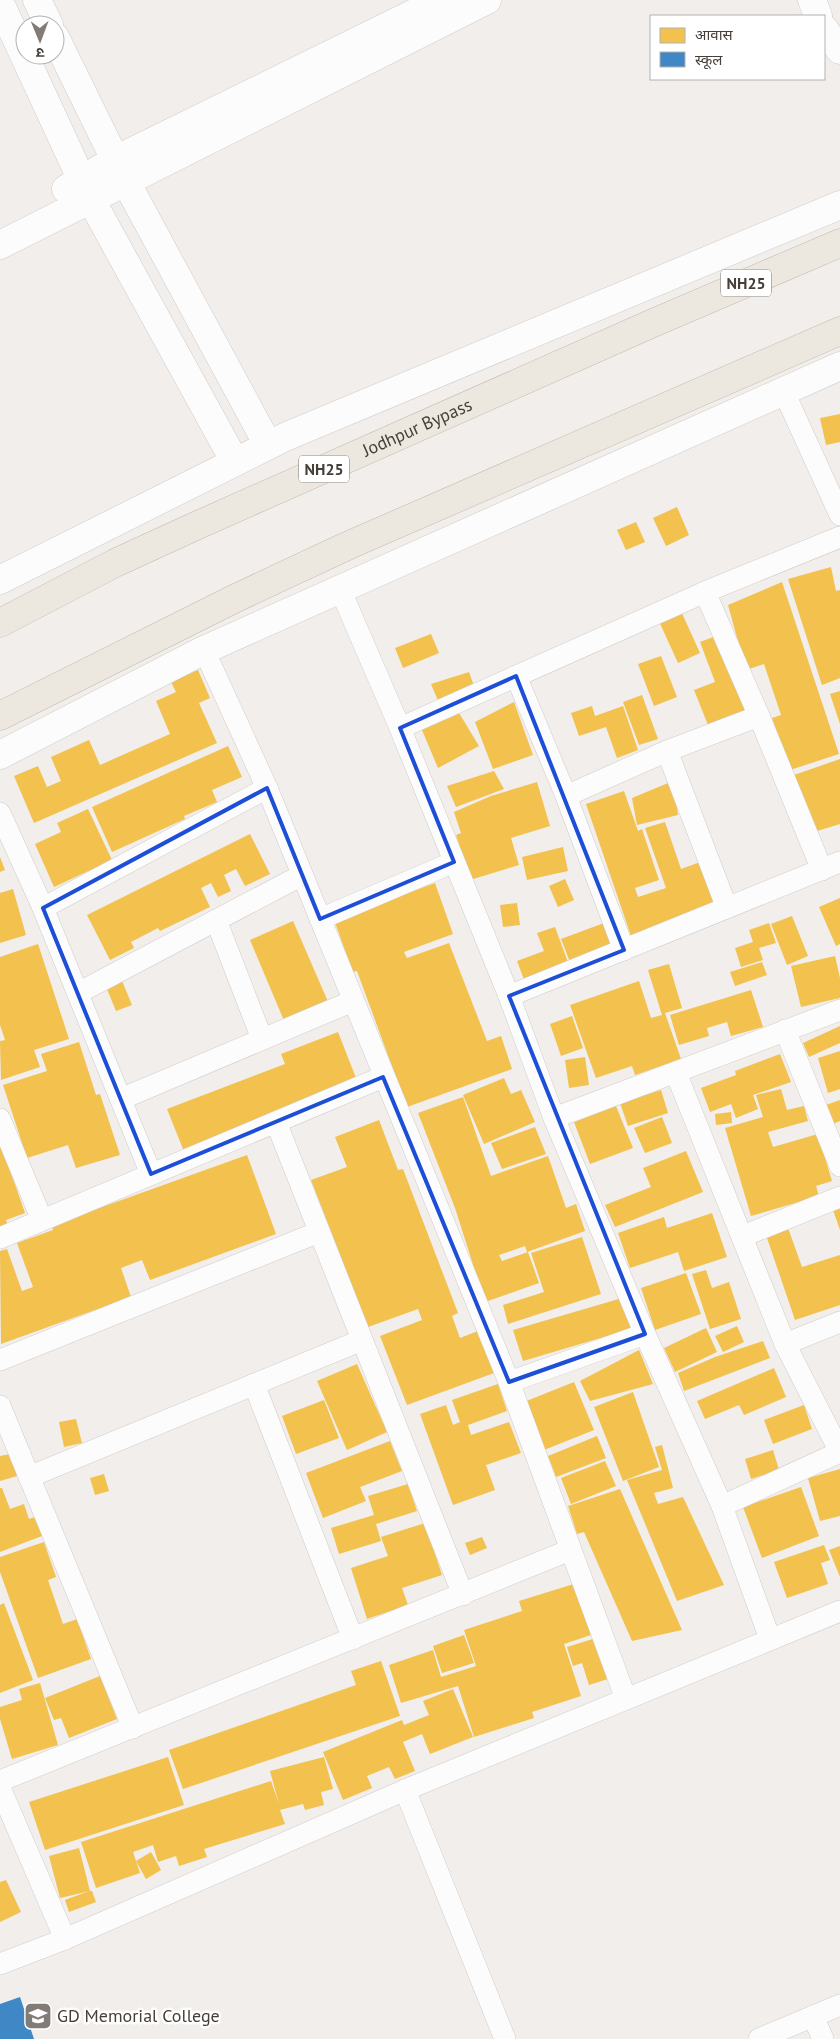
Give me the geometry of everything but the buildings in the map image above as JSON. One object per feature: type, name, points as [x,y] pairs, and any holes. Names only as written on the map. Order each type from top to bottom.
[{"type":"highway","name":"Jodhpur Bypass","points":[[0,623],[123,559],[653,323],[840,243]]},
{"type":"highway","points":[[0,716],[200,616],[347,546],[840,331]]},
{"type":"street","points":[[37,0],[44,15]]},
{"type":"street","points":[[0,227],[38,208],[86,188],[442,0]]},
{"type":"street","points":[[120,170],[487,0]]},
{"type":"street","points":[[812,0],[818,15]]},
{"type":"street","points":[[0,3],[86,188],[235,462]]},
{"type":"street","points":[[825,30],[840,50]]},
{"type":"street","points":[[65,57],[120,170],[268,445]]},
{"type":"street","points":[[0,245],[86,188]]},
{"type":"street","points":[[0,580],[268,445],[840,205]]},
{"type":"street","points":[[0,755],[204,650],[840,366]]},
{"type":"street","points":[[784,392],[840,515]]},
{"type":"street","points":[[400,728],[705,592],[840,537]]},
{"type":"street","points":[[340,589],[400,728],[508,996],[554,1118],[645,1334],[722,1506],[770,1639]]},
{"type":"street","points":[[508,996],[831,866],[759,716],[705,592]]},
{"type":"street","points":[[204,650],[267,788],[509,1382],[626,1699]]},
{"type":"street","points":[[516,676],[566,796],[624,950]]},
{"type":"street","points":[[566,796],[667,751],[759,716]]},
{"type":"street","points":[[667,751],[727,908]]},
{"type":"street","points":[[44,908],[267,788]]},
{"type":"street","points":[[0,813],[44,908],[151,1174]]},
{"type":"street","points":[[320,919],[454,862]]},
{"type":"street","points":[[78,994],[302,875]]},
{"type":"street","points":[[216,920],[262,1039]]},
{"type":"street","points":[[121,1099],[353,1001]]},
{"type":"street","points":[[554,1118],[840,1010]]},
{"type":"street","points":[[785,1030],[840,1166]]},
{"type":"street","points":[[676,1073],[785,1344],[840,1452],[722,1506]]},
{"type":"street","points":[[0,1238],[383,1076]]},
{"type":"street","points":[[0,1119],[42,1220]]},
{"type":"street","points":[[276,1122],[462,1595]]},
{"type":"street","points":[[743,1236],[840,1197]]},
{"type":"street","points":[[0,1360],[319,1232]]},
{"type":"street","points":[[785,1344],[840,1322]]},
{"type":"street","points":[[509,1382],[645,1334]]},
{"type":"street","points":[[29,1477],[362,1340]]},
{"type":"street","points":[[254,1384],[353,1639]]},
{"type":"street","points":[[0,1406],[133,1728]]},
{"type":"street","points":[[0,1781],[570,1550]]},
{"type":"street","points":[[0,1964],[66,1939],[405,1790],[840,1610]]},
{"type":"street","points":[[0,1788],[66,1939]]},
{"type":"street","points":[[405,1790],[505,2039]]},
{"type":"street","points":[[759,2039],[840,2005]]},
{"type":"street","points":[[812,2016],[823,2039]]},
{"type":"highlighted area","points":[[516,676],[624,950],[509,996],[645,1334],[509,1382],[383,1077],[151,1174],[43,908],[267,788],[320,919],[454,862],[400,728]]},
{"type":"place","name":"GD Memorial College","points":[[38,2016]]}]
